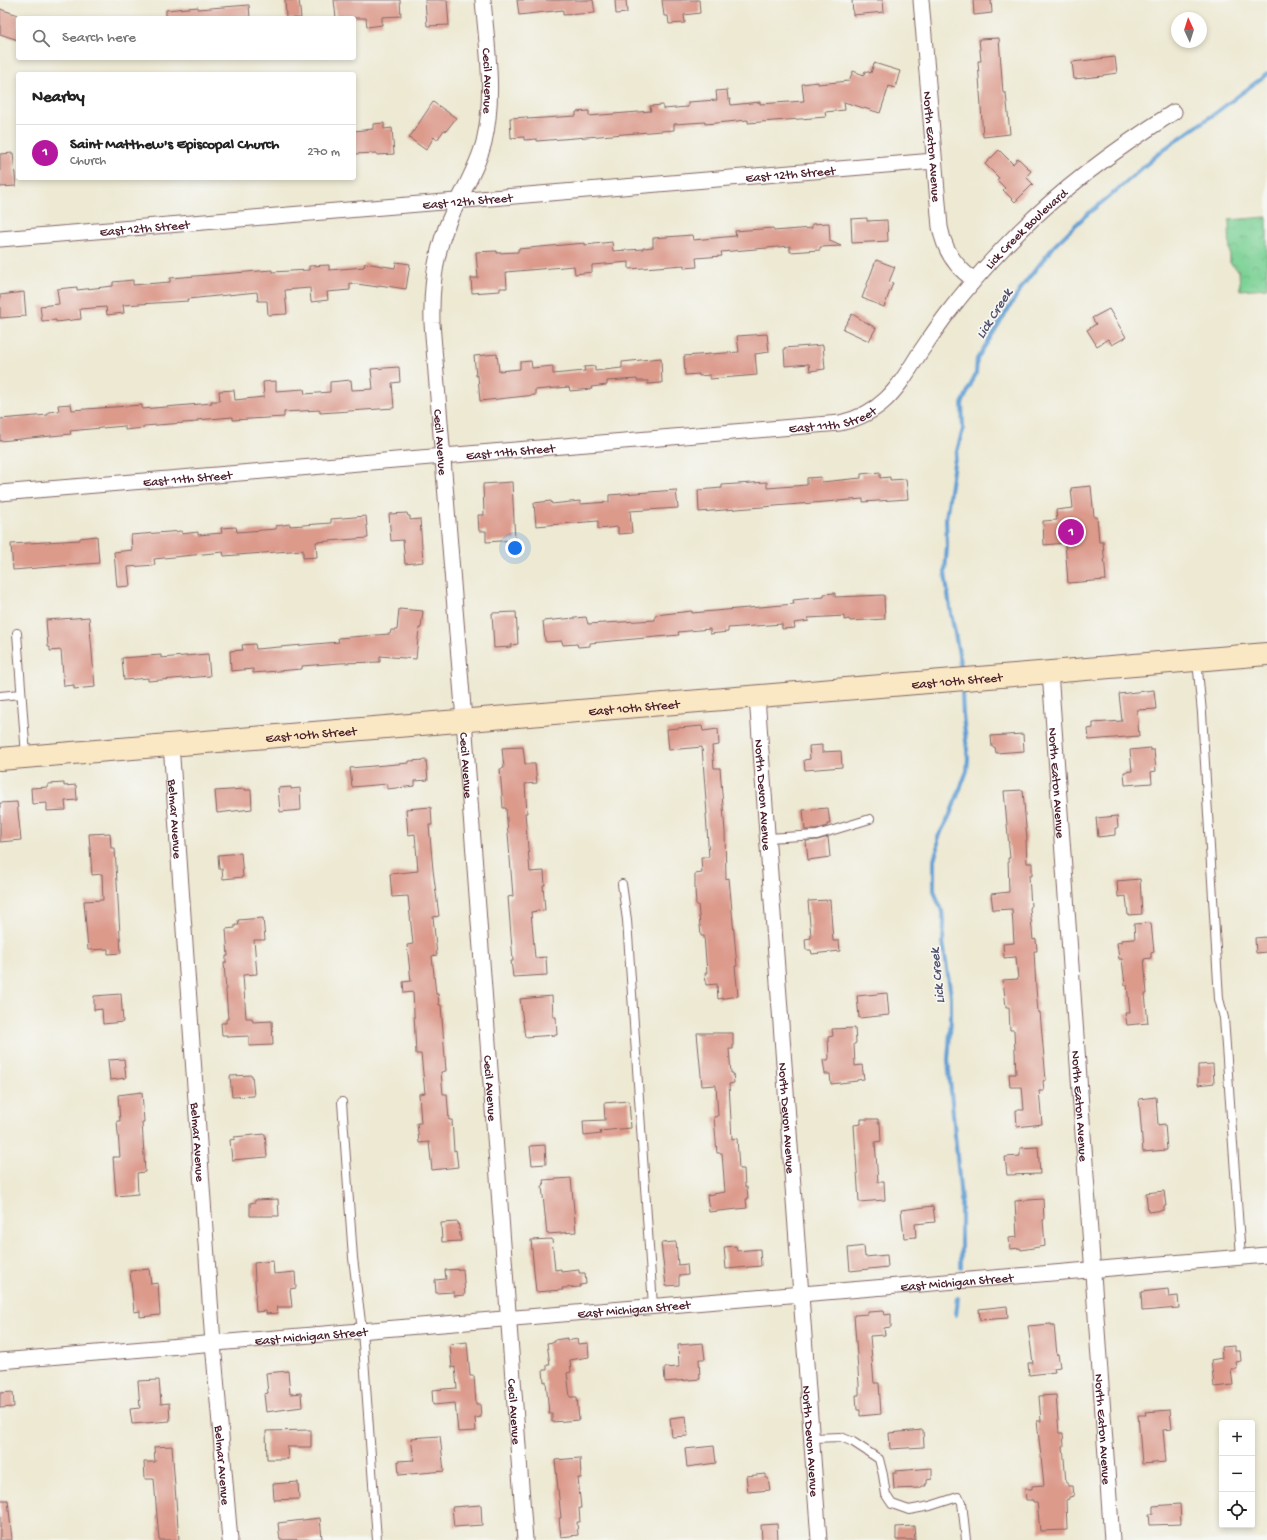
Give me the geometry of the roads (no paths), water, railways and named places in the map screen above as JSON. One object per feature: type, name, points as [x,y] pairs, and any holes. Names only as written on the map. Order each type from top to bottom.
[{"type":"main road","name":"East 10th Street","points":[[0,759],[1267,654]]},
{"type":"street","name":"Cecil Avenue","points":[[483,0],[489,82],[488,121],[480,154],[471,178],[450,218],[440,248],[435,267],[432,298],[432,323],[464,720],[525,1540]]},
{"type":"street","name":"North Eaton Avenue","points":[[921,0],[939,220],[943,240],[948,252],[955,263],[974,280]]},
{"type":"street","name":"Lick Creek Boulevard","points":[[906,374],[946,315],[974,280],[1027,224],[1090,170],[1131,139],[1174,112]]},
{"type":"street","name":"East 12th Street","points":[[0,238],[934,161]]},
{"type":"street","name":"East 11th Street","points":[[0,493],[840,422],[859,417],[871,411],[892,394],[906,374]]},
{"type":"street","name":"North Eaton Avenue","points":[[1050,672],[1112,1540]]},
{"type":"street","name":"North Devon Avenue","points":[[757,696],[819,1540]]},
{"type":"street","name":"Belmar Avenue","points":[[171,744],[213,1343],[230,1540]]},
{"type":"street","name":"East Michigan Street","points":[[0,1360],[1267,1255]]},
{"type":"lane","points":[[17,633],[26,757]]},
{"type":"lane","points":[[1197,660],[1202,713],[1220,999],[1224,1018],[1241,1257]]},
{"type":"lane","points":[[0,696],[21,694]]},
{"type":"lane","points":[[768,838],[817,835],[870,820]]},
{"type":"lane","points":[[622,884],[627,927],[653,1306]]},
{"type":"lane","points":[[342,1102],[353,1258],[362,1330],[377,1540]]},
{"type":"lane","points":[[812,1438],[841,1437],[853,1442],[879,1459],[884,1475],[886,1495],[892,1504],[909,1510],[930,1506],[958,1497],[962,1502],[966,1540]]},
{"type":"waterway","name":"Lick Creek","points":[[960,669],[959,654],[945,573],[947,546],[946,519],[954,463],[963,429],[962,404],[976,373],[977,359],[1024,284],[1055,245],[1084,217],[1164,149],[1213,115],[1267,74]]},
{"type":"waterway","name":"Lick Creek","points":[[961,1267],[961,1199],[948,1060],[951,996],[943,942],[944,921],[934,890],[934,859],[938,848],[938,837],[949,817],[967,771],[968,758],[963,716],[962,691]]},
{"type":"waterway","name":"Lick Creek","points":[[956,1315],[958,1298]]},
{"type":"place","name":"Saint Matthew's Episcopal Church","points":[[1071,532]]}]
